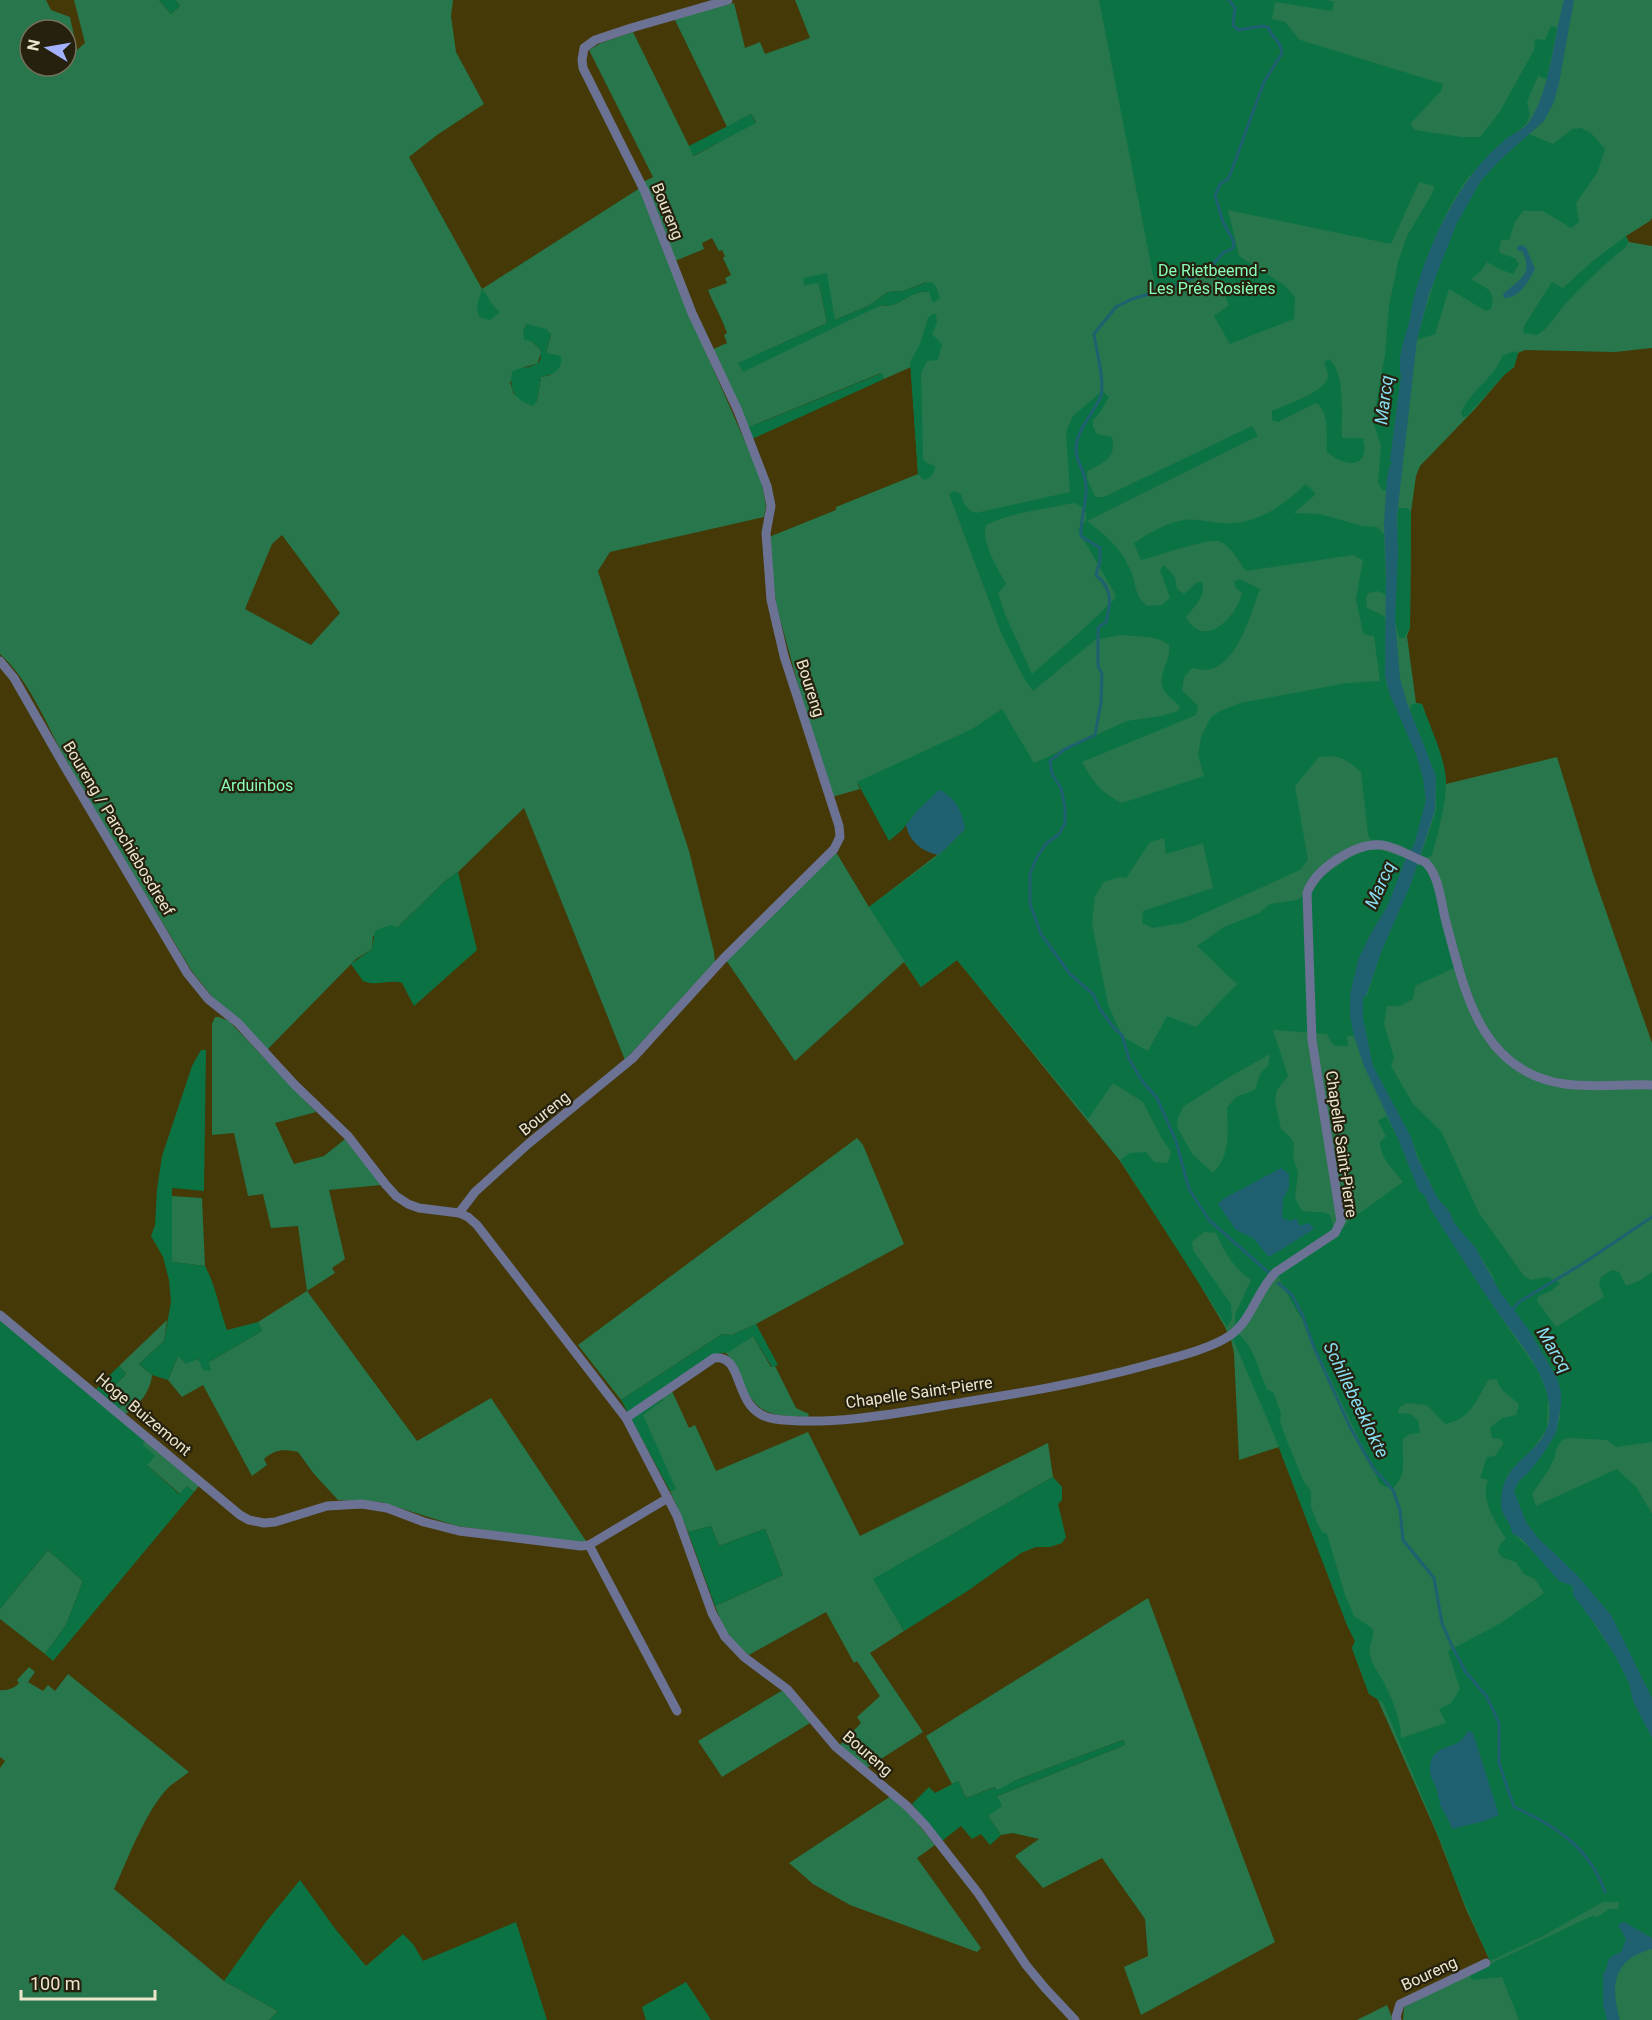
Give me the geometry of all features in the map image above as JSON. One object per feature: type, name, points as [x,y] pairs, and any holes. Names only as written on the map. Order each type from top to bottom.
[{"type":"street","name":"Boureng","points":[[728,0],[595,40],[584,48],[582,60],[645,192],[692,313],[738,411],[767,486],[771,506],[766,533],[771,600],[784,656],[839,826],[840,837],[834,849],[723,959],[633,1058],[528,1144],[475,1192],[459,1213],[477,1225],[626,1418],[677,1516],[712,1613],[725,1637],[744,1657],[787,1689],[836,1747],[907,1806],[925,1825],[978,1893],[1026,1965],[1075,2020]]},
{"type":"street","name":"Boureng / Parochiebosdreef","points":[[0,661],[8,670],[188,973],[208,999],[238,1023],[295,1085],[348,1136],[396,1196],[419,1208],[459,1213]]},
{"type":"street","name":"Chapelle Saint-Pierre","points":[[626,1418],[714,1358],[723,1358],[730,1362],[747,1402],[757,1413],[776,1419],[824,1419],[911,1411],[1085,1381],[1187,1354],[1232,1334],[1268,1280],[1276,1272],[1335,1233],[1341,1221],[1312,1040],[1307,893],[1313,879],[1323,869],[1365,846],[1382,845],[1397,850],[1425,862],[1431,870],[1469,998],[1482,1029],[1496,1049],[1514,1064],[1540,1078],[1560,1083],[1652,1085]]},
{"type":"street","name":"Hoge Buizemont","points":[[0,1315],[240,1515],[257,1522],[274,1522],[327,1506],[362,1504],[387,1508],[424,1522],[459,1531],[570,1546],[589,1545]]},
{"type":"street","points":[[668,1498],[589,1545],[676,1711]]},
{"type":"street","name":"Boureng","points":[[1398,2020],[1396,2017],[1400,2004],[1486,1963]]},
{"type":"green space","name":"Arduinbos","points":[[0,0],[46,0],[51,10],[70,17],[18,18],[18,78],[78,78],[78,49],[85,43],[74,0],[159,0],[171,14],[180,6],[175,0],[453,0],[451,16],[456,52],[484,104],[437,135],[409,157],[482,289],[640,188],[682,298],[761,478],[766,506],[764,517],[610,552],[598,571],[689,851],[715,962],[625,1060],[524,808],[398,927],[373,936],[372,949],[356,959],[267,1050],[214,999],[191,970],[80,785],[37,703],[11,665],[0,654]],"holes":[[[527,324],[551,334],[546,353],[551,375],[541,377],[537,401],[514,394],[510,382],[524,367],[537,364],[541,354],[540,349],[523,330]],[[282,535],[340,613],[311,645],[245,609],[272,544]]]},
{"type":"green space","points":[[159,0],[175,0],[180,6],[171,14]]},
{"type":"green space","name":"De Rietbeemd - Les Prés Rosières","points":[[795,0],[1652,0],[1652,218],[1626,236],[1629,242],[1652,246],[1652,348],[1615,352],[1525,350],[1518,353],[1514,367],[1420,466],[1416,476],[1411,512],[1410,628],[1407,636],[1416,703],[1422,704],[1443,764],[1446,784],[1557,757],[1594,877],[1652,1043],[1652,2020],[1403,2020],[1404,2007],[1491,1963],[1377,1698],[1369,1694],[1352,1648],[1355,1641],[1279,1447],[1239,1460],[1234,1353],[1231,1340],[1190,1268],[1120,1161],[957,960],[921,987],[904,962],[795,1061],[726,960],[836,852],[869,907],[946,848],[857,783],[860,789],[832,797],[776,604],[769,537],[918,474],[911,367],[884,379],[881,373],[747,428],[711,350],[727,343],[724,335],[727,333],[708,290],[727,283],[725,278],[731,275],[723,258],[725,256],[722,250],[719,251],[712,238],[702,243],[704,249],[675,261],[643,182],[653,177],[589,50],[601,43],[633,32],[694,156],[756,122],[751,114],[727,127],[674,18],[734,3],[745,48],[760,42],[765,54],[810,38]],"holes":[[[926,282],[929,292],[915,294],[893,305],[881,305],[739,363],[827,323],[819,283],[835,320],[868,306],[888,292],[903,291]]]},
{"type":"green space","points":[[1099,0],[1325,0],[1334,2],[1332,11],[1275,2],[1272,19],[1285,22],[1300,40],[1443,84],[1441,91],[1410,124],[1415,130],[1462,137],[1480,137],[1499,113],[1534,50],[1535,39],[1545,40],[1551,26],[1557,28],[1547,79],[1538,76],[1527,102],[1530,116],[1526,124],[1484,162],[1463,185],[1430,251],[1418,286],[1402,349],[1401,376],[1390,460],[1392,463],[1386,489],[1383,491],[1378,482],[1381,446],[1373,421],[1385,355],[1389,306],[1398,262],[1407,236],[1433,192],[1434,186],[1419,182],[1391,244],[1228,210],[1239,256],[1284,285],[1295,297],[1294,319],[1230,344],[1214,316],[1229,305],[1213,270],[1157,295]]},
{"type":"green space","points":[[751,114],[756,123],[693,156],[689,146]]},
{"type":"green space","points":[[1581,128],[1591,133],[1605,149],[1597,173],[1576,203],[1579,222],[1571,228],[1543,211],[1523,211],[1515,222],[1509,240],[1501,240],[1499,251],[1515,258],[1519,264],[1513,274],[1487,262],[1471,279],[1491,293],[1491,309],[1486,311],[1449,289],[1435,334],[1417,340],[1450,238],[1480,183],[1497,163],[1529,134],[1553,144],[1572,129]]},
{"type":"green space","points":[[1626,236],[1628,242],[1626,247],[1580,288],[1546,329],[1537,335],[1523,333],[1524,326],[1552,282],[1563,288]]},
{"type":"green space","points":[[827,273],[835,320],[868,306],[888,292],[903,291],[927,282],[933,283],[940,298],[933,303],[929,292],[922,292],[893,305],[881,305],[743,372],[738,363],[827,323],[819,283],[804,285],[803,278]]},
{"type":"green space","points":[[482,289],[500,312],[490,320],[479,317],[477,306]]},
{"type":"green space","points":[[936,314],[937,322],[932,334],[942,344],[938,360],[927,361],[921,373],[923,459],[935,466],[932,475],[924,480],[918,474],[910,362],[920,344],[928,318]]},
{"type":"green space","points":[[527,324],[546,329],[551,334],[546,353],[561,356],[559,368],[541,377],[537,401],[533,406],[522,401],[515,394],[511,384],[512,372],[540,361],[540,349],[531,341],[524,340],[523,330]]},
{"type":"green space","points":[[1515,351],[1518,353],[1514,367],[1467,416],[1463,417],[1461,413],[1465,405],[1494,371],[1502,356]]},
{"type":"green space","points":[[1329,359],[1338,374],[1340,385],[1342,438],[1363,438],[1363,456],[1355,463],[1341,461],[1327,452],[1325,418],[1316,403],[1278,422],[1272,420],[1272,411],[1314,392],[1326,382],[1328,374],[1324,362]]},
{"type":"green space","points":[[882,373],[884,379],[752,439],[747,428]]},
{"type":"green space","points":[[1102,391],[1109,397],[1093,420],[1093,427],[1097,434],[1112,437],[1113,444],[1111,455],[1087,471],[1087,478],[1095,497],[1104,497],[1252,426],[1258,436],[1087,521],[1121,553],[1131,572],[1139,597],[1147,606],[1162,605],[1170,598],[1160,570],[1164,565],[1175,577],[1177,589],[1184,594],[1197,582],[1202,582],[1201,597],[1186,617],[1193,627],[1201,631],[1210,631],[1218,627],[1234,612],[1242,593],[1236,588],[1234,582],[1240,579],[1260,589],[1248,623],[1229,657],[1211,669],[1192,668],[1184,677],[1182,690],[1198,706],[1196,715],[1082,762],[1098,786],[1122,803],[1204,776],[1198,755],[1201,737],[1211,717],[1220,711],[1240,703],[1347,683],[1380,681],[1374,636],[1363,632],[1356,599],[1363,560],[1353,555],[1246,571],[1230,549],[1218,541],[1192,545],[1141,560],[1134,543],[1177,521],[1193,519],[1233,523],[1256,518],[1277,507],[1306,484],[1316,494],[1294,513],[1320,514],[1362,526],[1377,527],[1384,534],[1386,595],[1378,591],[1368,593],[1366,598],[1367,608],[1385,618],[1386,684],[1416,754],[1423,778],[1426,800],[1419,831],[1411,852],[1400,845],[1370,839],[1361,772],[1342,758],[1319,757],[1295,786],[1308,860],[1300,870],[1183,923],[1153,928],[1142,923],[1143,911],[1213,888],[1203,843],[1166,854],[1164,838],[1150,842],[1126,878],[1120,877],[1104,882],[1095,896],[1092,923],[1108,1005],[1123,1037],[1148,1051],[1167,1016],[1196,1027],[1237,984],[1197,946],[1224,927],[1259,913],[1270,904],[1297,900],[1314,889],[1323,876],[1352,856],[1368,850],[1381,850],[1406,858],[1387,907],[1358,960],[1350,1016],[1354,1036],[1347,1036],[1348,1046],[1334,1045],[1327,1034],[1273,1030],[1288,1076],[1277,1090],[1275,1101],[1281,1129],[1294,1144],[1293,1157],[1298,1172],[1295,1198],[1302,1211],[1330,1215],[1333,1232],[1275,1272],[1235,1327],[1235,1315],[1251,1280],[1230,1259],[1216,1233],[1204,1232],[1192,1242],[1193,1250],[1231,1304],[1232,1318],[1227,1327],[1120,1160],[1130,1153],[1146,1152],[1154,1162],[1168,1163],[1171,1152],[1143,1102],[1113,1083],[1088,1119],[957,960],[921,987],[869,907],[939,855],[965,829],[918,810],[902,830],[889,841],[857,782],[972,729],[1002,709],[1034,763],[1127,721],[1161,716],[1178,711],[1180,707],[1166,693],[1162,683],[1169,645],[1149,637],[1120,635],[1095,640],[1033,691],[1002,635],[949,494],[954,491],[961,494],[966,506],[976,513],[1070,492],[1066,432],[1073,416]],"holes":[[[1074,503],[1086,514],[1086,521],[1078,530],[1116,598],[1032,674],[998,593],[1006,584],[988,548],[986,525],[1018,514]],[[1270,1054],[1268,1065],[1260,1074],[1255,1090],[1236,1097],[1227,1108],[1226,1151],[1213,1173],[1193,1155],[1178,1129],[1177,1121],[1183,1107]]]},
{"type":"green space","points":[[1398,508],[1407,508],[1411,512],[1410,628],[1404,638],[1399,638],[1395,620]]},
{"type":"green space","points":[[1422,704],[1441,755],[1446,776],[1439,830],[1432,855],[1425,859],[1421,856],[1436,811],[1436,776],[1410,710],[1411,705]]},
{"type":"green space","points":[[1421,865],[1428,870],[1435,886],[1456,967],[1415,986],[1413,999],[1399,1006],[1387,1006],[1384,1024],[1394,1058],[1391,1066],[1413,1104],[1441,1131],[1479,1213],[1524,1276],[1531,1280],[1548,1277],[1560,1283],[1551,1291],[1539,1296],[1537,1301],[1556,1327],[1604,1297],[1599,1284],[1601,1277],[1612,1270],[1619,1272],[1626,1286],[1641,1280],[1652,1272],[1652,1442],[1616,1447],[1607,1440],[1569,1438],[1562,1440],[1549,1469],[1532,1494],[1536,1506],[1617,1469],[1637,1488],[1652,1514],[1652,1698],[1611,1615],[1576,1574],[1538,1538],[1526,1522],[1514,1491],[1519,1481],[1543,1454],[1556,1433],[1560,1417],[1561,1392],[1557,1378],[1529,1330],[1500,1293],[1475,1247],[1454,1223],[1450,1212],[1438,1199],[1411,1137],[1373,1066],[1363,1019],[1363,998],[1367,996],[1382,950],[1411,884],[1416,866]]},
{"type":"green space","points":[[458,872],[477,950],[414,1006],[402,983],[363,981],[351,964],[372,949],[375,931],[390,925],[398,927],[445,881]]},
{"type":"green space","points":[[215,1017],[229,1021],[316,1112],[275,1123],[294,1164],[324,1156],[345,1139],[381,1185],[329,1190],[345,1259],[332,1268],[335,1273],[307,1291],[298,1226],[271,1228],[263,1194],[248,1196],[234,1133],[212,1135],[212,1024]]},
{"type":"green space","points":[[201,1050],[206,1050],[204,1191],[172,1188],[172,1262],[205,1266],[215,1289],[227,1330],[258,1322],[262,1331],[209,1362],[211,1371],[203,1370],[198,1359],[186,1364],[178,1356],[168,1380],[152,1375],[139,1364],[164,1341],[171,1302],[169,1280],[163,1257],[151,1236],[155,1225],[162,1156],[192,1066]]},
{"type":"green space","points":[[1386,1116],[1399,1141],[1419,1191],[1425,1196],[1430,1208],[1491,1303],[1538,1371],[1548,1396],[1547,1428],[1532,1450],[1506,1477],[1503,1515],[1512,1526],[1512,1533],[1573,1586],[1572,1591],[1616,1657],[1629,1683],[1633,1701],[1652,1738],[1652,1938],[1624,1922],[1618,1925],[1626,1939],[1621,1952],[1608,1960],[1603,1974],[1603,2005],[1607,2020],[1519,2020],[1502,1977],[1472,1980],[1469,1974],[1592,1916],[1597,1917],[1609,1909],[1618,1909],[1619,1902],[1603,1902],[1541,1937],[1490,1961],[1383,1703],[1369,1694],[1352,1648],[1355,1641],[1274,1435],[1232,1337],[1237,1333],[1248,1344],[1267,1389],[1274,1393],[1281,1414],[1280,1422],[1304,1482],[1311,1491],[1311,1507],[1322,1532],[1327,1534],[1345,1595],[1354,1616],[1373,1629],[1370,1656],[1393,1701],[1401,1738],[1446,1723],[1439,1709],[1451,1703],[1460,1689],[1448,1651],[1501,1623],[1544,1593],[1535,1579],[1524,1574],[1516,1562],[1503,1558],[1498,1552],[1500,1544],[1506,1539],[1488,1503],[1486,1488],[1488,1480],[1480,1478],[1487,1457],[1495,1456],[1504,1443],[1500,1439],[1492,1438],[1490,1428],[1502,1418],[1516,1415],[1519,1404],[1502,1390],[1496,1379],[1488,1380],[1472,1408],[1454,1422],[1445,1424],[1427,1405],[1407,1403],[1400,1407],[1397,1413],[1410,1414],[1418,1420],[1420,1433],[1410,1434],[1403,1439],[1401,1478],[1392,1489],[1380,1484],[1278,1273],[1338,1233],[1350,1220],[1403,1182],[1385,1159],[1381,1148],[1380,1142],[1386,1136],[1378,1121]]},
{"type":"green space","points":[[857,1138],[863,1145],[904,1244],[756,1324],[732,1335],[722,1334],[621,1400],[578,1345]]},
{"type":"green space","points":[[172,1196],[202,1198],[205,1266],[172,1262]]},
{"type":"green space","points":[[307,1291],[417,1441],[491,1398],[586,1541],[576,1543],[457,1526],[381,1502],[338,1500],[298,1452],[284,1450],[272,1453],[264,1459],[267,1465],[252,1476],[203,1385],[182,1397],[168,1380],[178,1356],[209,1362],[262,1331],[258,1322]]},
{"type":"green space","points":[[0,1320],[146,1439],[142,1444],[155,1456],[147,1465],[179,1494],[187,1486],[194,1492],[53,1661],[45,1654],[66,1625],[83,1581],[48,1550],[0,1609]]},
{"type":"green space","points":[[167,1320],[164,1341],[139,1364],[152,1375],[149,1387],[139,1403],[125,1414],[118,1409],[124,1403],[111,1389],[126,1374],[119,1366]]},
{"type":"green space","points":[[756,1324],[778,1365],[772,1367],[753,1336],[729,1352],[711,1355],[658,1391],[663,1400],[643,1415],[676,1489],[670,1491],[621,1400],[722,1334],[732,1335]]},
{"type":"green space","points":[[753,1336],[771,1367],[775,1366],[796,1408],[809,1414],[808,1417],[785,1416],[768,1412],[754,1402],[725,1352]]},
{"type":"green space","points":[[119,1366],[126,1374],[111,1389],[124,1403],[118,1409],[96,1389]]},
{"type":"green space","points":[[671,1389],[689,1428],[695,1425],[716,1471],[808,1432],[860,1536],[1048,1443],[1053,1477],[874,1579],[904,1631],[870,1653],[923,1732],[867,1768],[839,1746],[861,1723],[857,1717],[880,1696],[857,1661],[854,1663],[826,1612],[749,1655],[737,1645],[724,1627],[715,1606],[783,1575],[765,1529],[719,1546],[711,1526],[688,1532],[670,1491],[675,1489],[642,1414],[663,1400],[661,1396]]},
{"type":"green space","points":[[146,1439],[199,1486],[194,1492],[187,1486],[180,1494],[147,1465],[142,1444]]},
{"type":"green space","points":[[1053,1477],[1062,1487],[1062,1500],[1058,1504],[1066,1537],[1062,1543],[1050,1547],[1036,1547],[1021,1553],[966,1592],[904,1631],[873,1579]]},
{"type":"green space","points":[[711,1526],[719,1546],[765,1529],[783,1575],[715,1606],[688,1532]]},
{"type":"green space","points":[[48,1550],[83,1581],[66,1625],[45,1654],[0,1619],[0,1609]]},
{"type":"green space","points":[[1148,1598],[1275,1942],[1141,2015],[1124,1967],[1148,1956],[1145,1919],[1102,1858],[1043,1888],[1015,1856],[1039,1839],[1013,1833],[1001,1835],[988,1816],[997,1796],[1125,1745],[1123,1740],[1019,1779],[997,1791],[995,1787],[966,1798],[958,1781],[952,1784],[926,1736]]},
{"type":"green space","points":[[29,1667],[35,1672],[28,1682],[43,1691],[48,1685],[55,1691],[68,1674],[189,1772],[170,1786],[153,1808],[138,1835],[114,1889],[224,1981],[278,2011],[269,2020],[0,2020],[0,1768],[5,1761],[0,1757],[0,1690],[8,1690],[17,1685],[19,1683],[17,1680]]},
{"type":"green space","points":[[783,1690],[810,1723],[722,1777],[698,1741]]},
{"type":"green space","points":[[1123,1740],[1125,1745],[997,1796],[1002,1806],[988,1816],[1001,1835],[990,1845],[981,1834],[972,1839],[961,1826],[942,1841],[912,1804],[929,1787],[935,1793],[958,1781],[966,1798],[996,1787],[997,1790],[1019,1779]]},
{"type":"green space","points":[[891,1796],[906,1809],[935,1845],[917,1858],[981,1948],[977,1952],[850,1905],[813,1884],[789,1863]]},
{"type":"green space","points":[[300,1880],[336,1930],[366,1966],[403,1934],[413,1944],[423,1961],[516,1922],[547,2020],[269,2020],[278,2011],[224,1981],[265,1923]]},
{"type":"green space","points":[[686,1982],[711,2020],[646,2020],[642,2007]]},
{"type":"green space","points":[[1387,2005],[1393,2020],[1357,2020]]},
{"type":"water","points":[[1564,0],[1574,0],[1554,102],[1544,121],[1500,160],[1480,182],[1457,223],[1429,294],[1417,340],[1397,515],[1395,620],[1400,678],[1407,703],[1436,776],[1435,810],[1411,884],[1382,950],[1366,996],[1363,998],[1363,1019],[1373,1066],[1411,1137],[1417,1157],[1438,1199],[1450,1212],[1454,1223],[1475,1247],[1500,1292],[1529,1330],[1557,1378],[1561,1392],[1561,1404],[1556,1433],[1543,1454],[1519,1481],[1514,1491],[1526,1522],[1538,1538],[1576,1574],[1611,1615],[1652,1698],[1652,1738],[1633,1701],[1629,1683],[1616,1657],[1573,1595],[1573,1586],[1559,1581],[1522,1539],[1512,1533],[1503,1512],[1502,1490],[1506,1478],[1535,1447],[1549,1423],[1550,1412],[1546,1389],[1528,1354],[1494,1307],[1430,1208],[1425,1196],[1419,1191],[1399,1141],[1364,1066],[1350,1016],[1350,995],[1358,960],[1387,907],[1406,858],[1414,845],[1426,800],[1416,754],[1390,695],[1385,676],[1384,523],[1402,349],[1425,263],[1450,208],[1471,175],[1484,160],[1507,138],[1522,129],[1536,110],[1547,80]]},
{"type":"water","points":[[1521,245],[1526,247],[1535,269],[1527,284],[1519,292],[1509,298],[1504,298],[1503,294],[1520,280],[1526,271],[1522,251],[1518,251],[1517,247]]},
{"type":"water","points":[[939,790],[954,801],[965,829],[939,855],[917,845],[906,825]]},
{"type":"water","points":[[1281,1168],[1289,1174],[1289,1188],[1283,1199],[1282,1218],[1291,1221],[1296,1218],[1300,1226],[1309,1223],[1314,1229],[1269,1257],[1253,1238],[1236,1230],[1218,1204],[1223,1199]]},
{"type":"water","points":[[1468,1731],[1473,1733],[1499,1815],[1452,1829],[1439,1803],[1441,1800],[1438,1798],[1430,1774],[1431,1763],[1436,1753],[1459,1742]]},
{"type":"water","points":[[1624,1922],[1652,1938],[1652,1949],[1629,1959],[1622,1967],[1615,1985],[1620,2020],[1607,2020],[1603,2005],[1603,1974],[1608,1960],[1621,1952],[1626,1939],[1618,1925]]},
{"type":"waterway","name":"Schillebeeklokte","points":[[1229,0],[1235,8],[1233,25],[1238,30],[1268,27],[1280,45],[1282,53],[1264,82],[1230,175],[1221,183],[1215,195],[1223,222],[1234,242],[1233,248],[1223,253],[1208,270],[1173,287],[1132,299],[1116,307],[1094,334],[1102,392],[1077,440],[1076,447],[1086,486],[1081,536],[1100,548],[1100,561],[1096,575],[1102,580],[1109,597],[1106,622],[1098,628],[1098,666],[1102,674],[1101,702],[1095,735],[1065,749],[1050,761],[1052,774],[1061,788],[1065,807],[1065,823],[1059,834],[1046,844],[1037,857],[1030,874],[1030,904],[1041,934],[1070,974],[1093,994],[1100,1009],[1122,1035],[1129,1059],[1142,1081],[1157,1098],[1176,1141],[1189,1189],[1209,1220],[1268,1272]]},
{"type":"waterway","points":[[1512,1310],[1519,1302],[1582,1264],[1652,1217]]},
{"type":"waterway","name":"Schillebeeklokte","points":[[1278,1283],[1292,1295],[1302,1314],[1313,1345],[1350,1427],[1373,1468],[1393,1490],[1400,1510],[1403,1540],[1434,1578],[1442,1623],[1451,1644],[1465,1671],[1487,1697],[1499,1723],[1499,1763],[1514,1807],[1557,1830],[1569,1840],[1590,1863],[1605,1892]]},
{"type":"water label","name":"Marcq","points":[[1384,400]]},
{"type":"water label","name":"Marcq","points":[[1380,885]]},
{"type":"water label","name":"Marcq","points":[[1554,1350]]}]
